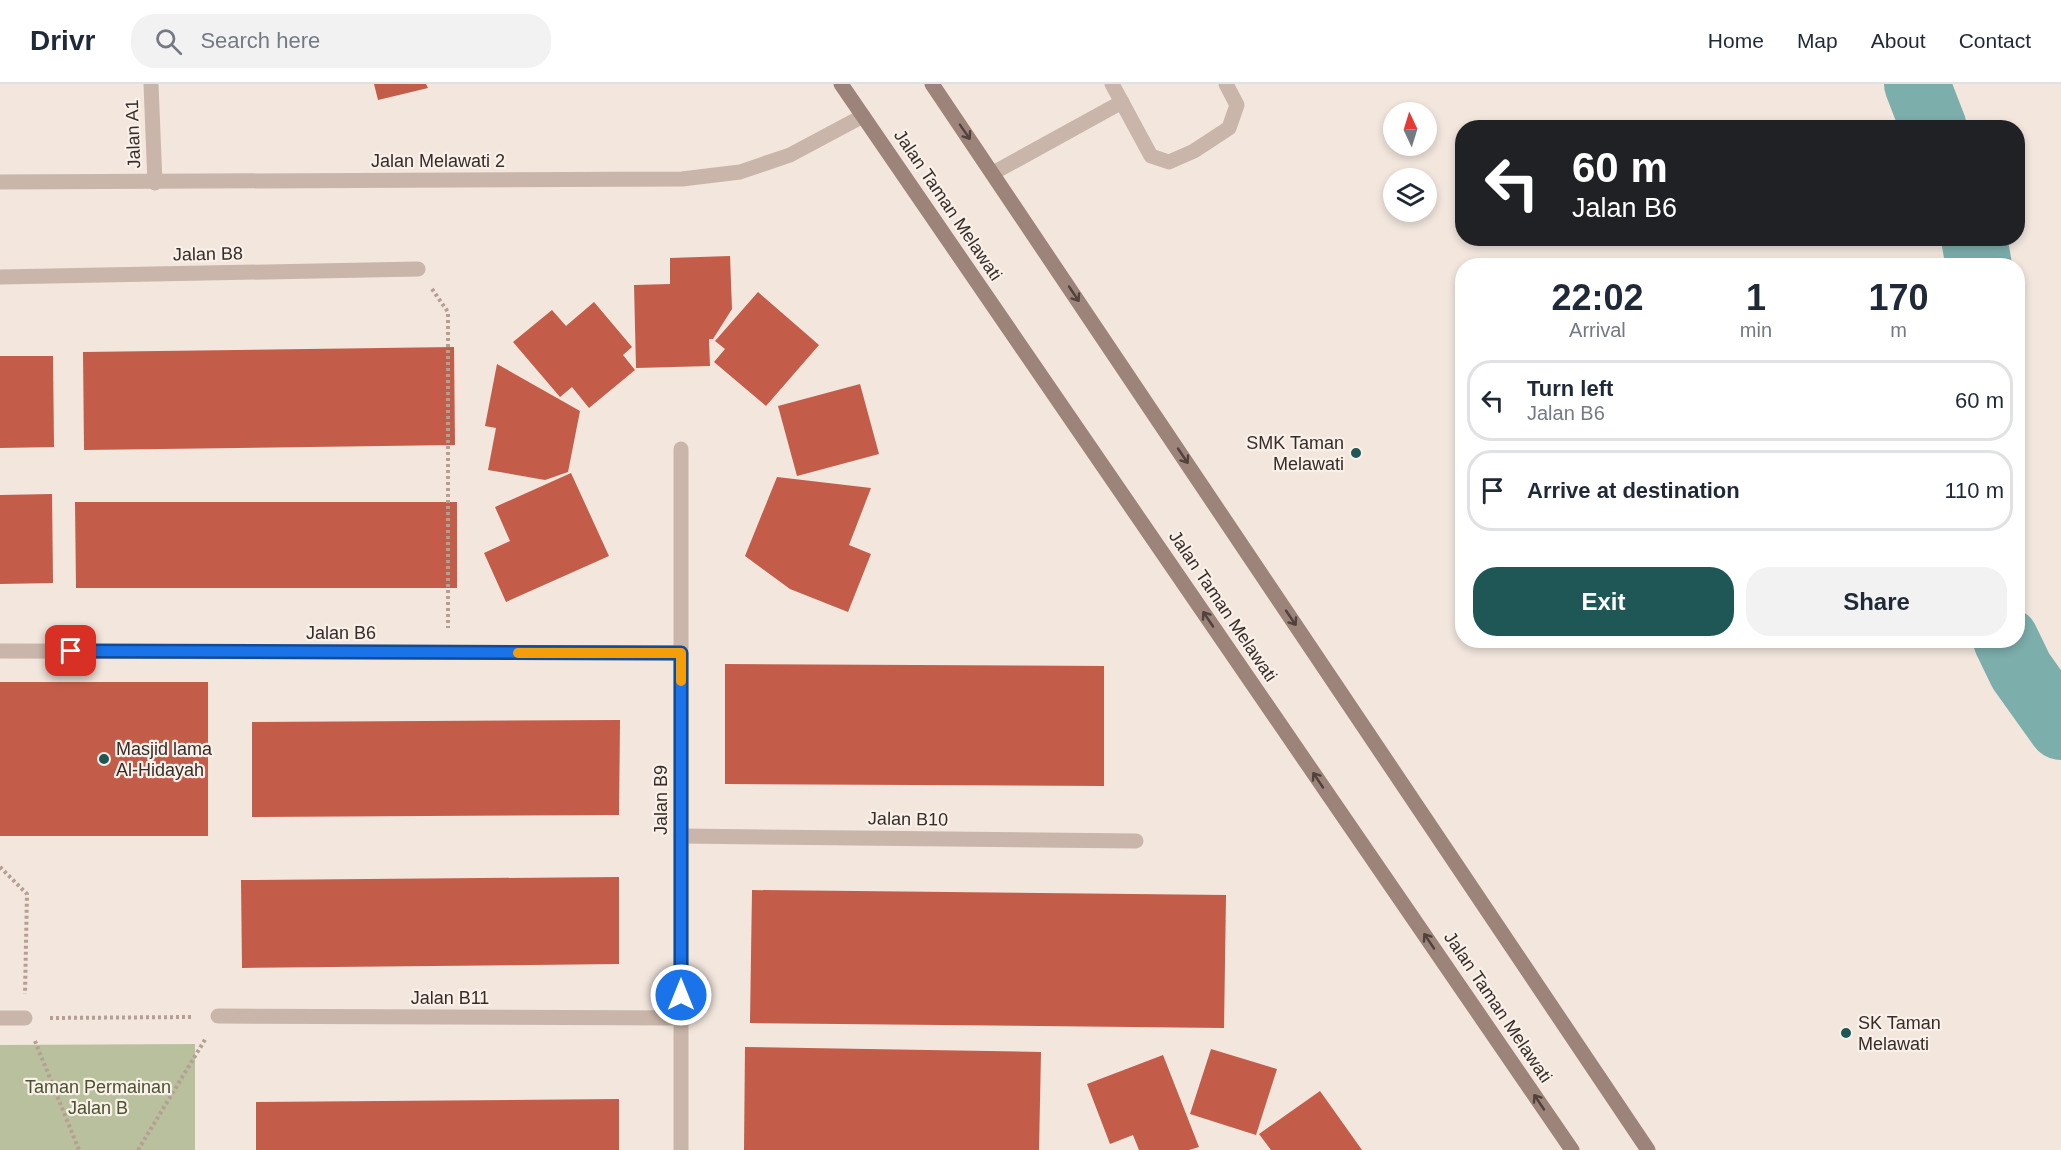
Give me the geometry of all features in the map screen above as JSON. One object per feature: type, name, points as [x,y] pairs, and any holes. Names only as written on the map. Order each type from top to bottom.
[{"type":"main road","name":"Jalan Taman Melawati","points":[[842,84],[1572,1150]]},
{"type":"main road","points":[[932,84],[1648,1150]]},
{"type":"street","name":"Jalan A1","points":[[151,84],[154,183]]},
{"type":"street","points":[[1112,84],[1151,156],[1169,162],[1194,151],[1229,128],[1237,105],[1226,84]]},
{"type":"street","points":[[993,173],[1122,102]]},
{"type":"street","name":"Jalan Melawati 2","points":[[0,182],[682,179],[740,172],[790,155],[863,116]]},
{"type":"street","name":"Jalan B8","points":[[0,277],[418,269]]},
{"type":"street","name":"Jalan B9","points":[[681,449],[681,1150]]},
{"type":"street","name":"Jalan B6","points":[[0,651],[681,653]]},
{"type":"street","name":"Jalan B10","points":[[681,836],[1136,842]]},
{"type":"street","name":"Jalan B11","points":[[218,1017],[681,1018]]},
{"type":"street","points":[[0,1018],[25,1018]]},
{"type":"path","points":[[418,269],[448,312],[448,653]]},
{"type":"path","points":[[0,867],[27,894],[25,1018],[79,1150]]},
{"type":"path","points":[[25,1018],[218,1017]]},
{"type":"path","points":[[138,1150],[218,1017]]},
{"type":"green space","name":"Taman Permainan Jalan B","points":[[195,1044],[195,1150],[0,1150],[0,1045]]},
{"type":"building","points":[[374,84],[426,84],[428,88],[378,100]]},
{"type":"building","points":[[730,256],[732,309],[713,339],[709,339],[710,366],[636,368],[634,285],[670,284],[670,258]]},
{"type":"building","points":[[758,292],[819,345],[766,406],[714,362],[725,349],[715,341]]},
{"type":"building","points":[[594,302],[632,347],[623,355],[635,370],[589,408],[572,387],[560,397],[513,342],[552,310],[566,326]]},
{"type":"building","points":[[454,347],[455,445],[84,450],[83,352]]},
{"type":"building","points":[[0,356],[53,356],[54,447],[0,448]]},
{"type":"building","points":[[497,364],[580,411],[568,472],[545,480],[488,470],[496,428],[485,426]]},
{"type":"building","points":[[860,384],[879,454],[797,476],[778,406]]},
{"type":"building","points":[[571,473],[609,556],[506,602],[484,553],[510,541],[495,507]]},
{"type":"building","points":[[777,477],[871,488],[849,545],[871,554],[848,612],[790,589],[745,556]]},
{"type":"building","points":[[52,494],[53,583],[0,584],[0,495]]},
{"type":"building","points":[[75,502],[457,502],[457,588],[76,588]]},
{"type":"building","points":[[725,664],[1104,666],[1104,786],[725,784]]},
{"type":"building","name":"Masjid lama Al-Hidayah","points":[[0,682],[208,682],[208,836],[0,836]]},
{"type":"building","points":[[620,720],[619,815],[252,817],[252,722]]},
{"type":"building","points":[[619,877],[619,964],[242,968],[241,880]]},
{"type":"building","points":[[752,890],[1226,895],[1224,1028],[750,1023]]},
{"type":"building","points":[[745,1047],[1041,1052],[1039,1150],[744,1150]]},
{"type":"building","points":[[1211,1049],[1277,1069],[1256,1135],[1190,1114]]},
{"type":"building","points":[[1163,1055],[1199,1147],[1189,1150],[1139,1150],[1133,1135],[1110,1144],[1087,1084]]},
{"type":"building","points":[[1320,1091],[1362,1150],[1271,1150],[1259,1134]]},
{"type":"building","points":[[619,1099],[619,1150],[256,1150],[256,1102]]},
{"type":"waterway","points":[[1917,84],[1931,120]]},
{"type":"waterway","points":[[1975,246],[1978,258]]},
{"type":"waterway","points":[[2010,648],[2021,671],[2061,727]]},
{"type":"slow traffic","points":[[518,653],[681,653],[681,681]]},
{"type":"place","name":"SMK Taman Melawati","points":[[1356,453]]},
{"type":"place","name":"Masjid lama Al-Hidayah","points":[[104,759]]},
{"type":"place","name":"SK Taman Melawati","points":[[1846,1033]]},
{"type":"route","points":[[71,651],[681,653],[681,995]]}]
